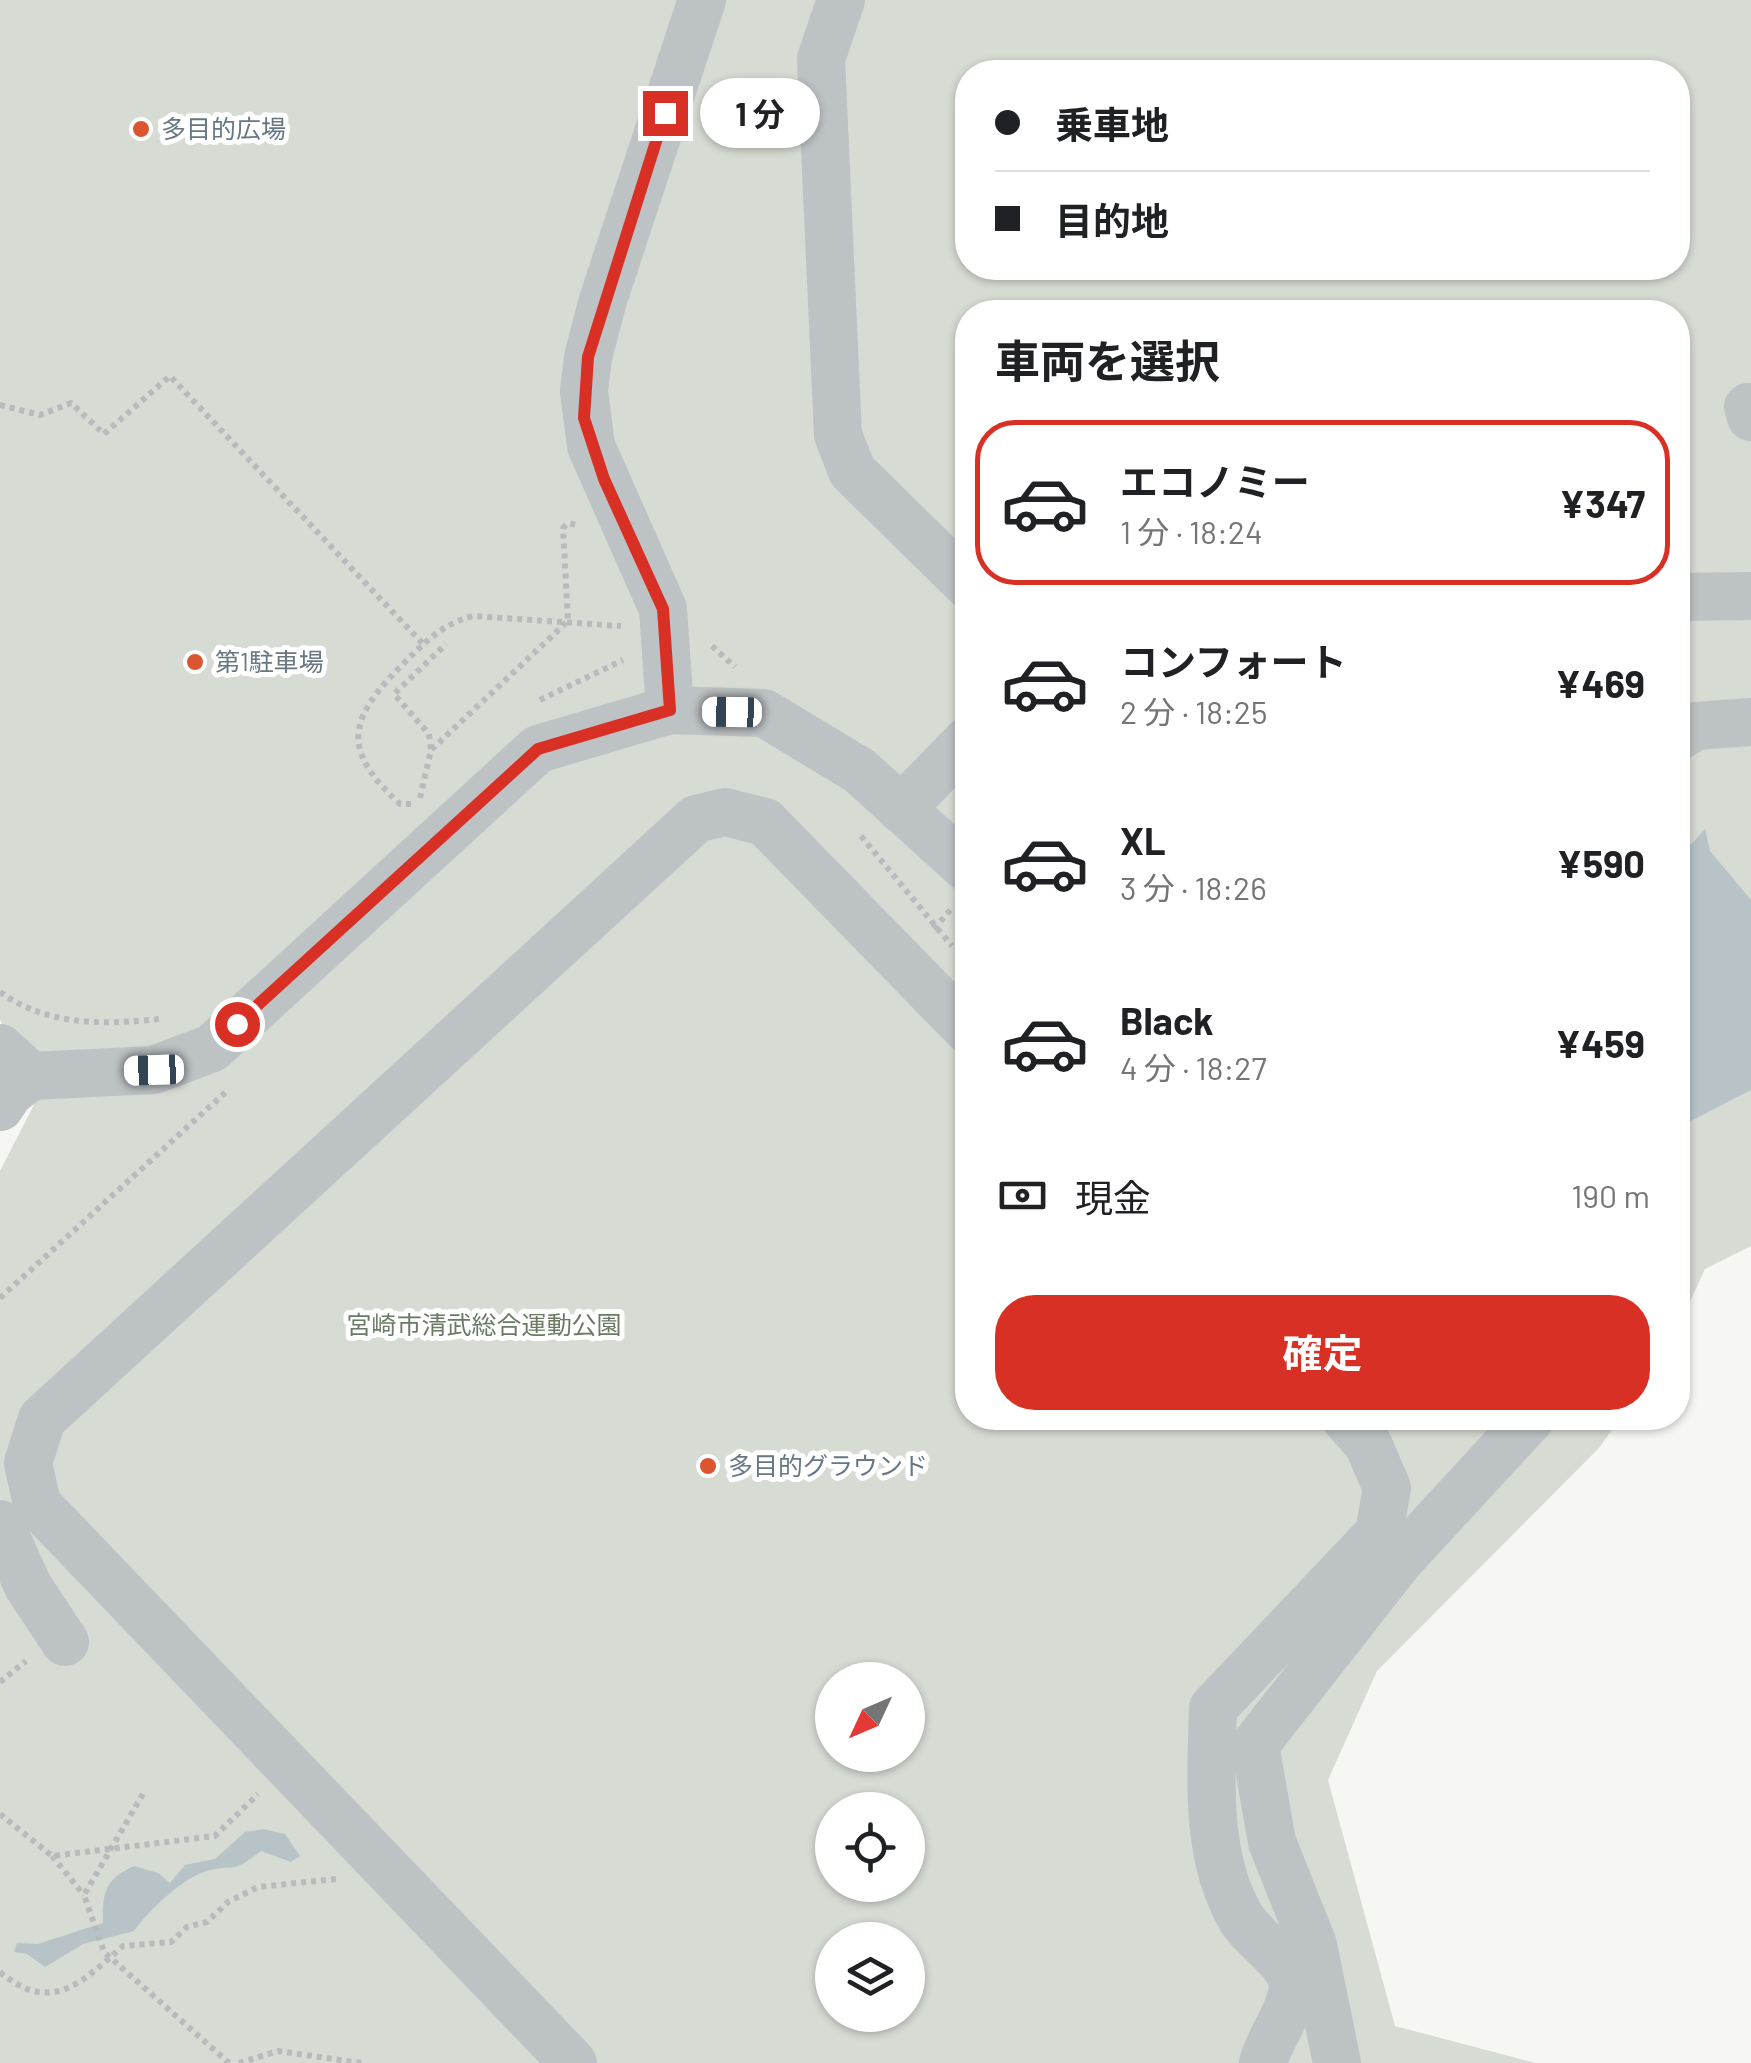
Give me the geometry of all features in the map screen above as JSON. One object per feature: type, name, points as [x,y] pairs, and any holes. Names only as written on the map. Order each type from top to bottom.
[{"type":"street","points":[[670,710],[663,609],[590,446],[584,391],[588,357],[603,300],[702,0]]},
{"type":"street","points":[[841,0],[822,59],[838,435],[852,471],[955,572]]},
{"type":"street","points":[[1690,597],[1751,596]]},
{"type":"street","points":[[7,1070],[154,1070],[212,1048],[538,749],[670,710],[764,713],[860,771],[955,857]]},
{"type":"street","points":[[1690,729],[1751,722]]},
{"type":"street","points":[[901,809],[955,753]]},
{"type":"street","points":[[573,2063],[38,1504],[28,1463],[42,1419],[696,819],[726,812],[765,822],[955,1017]]},
{"type":"street","points":[[1262,2063],[1267,2043],[1292,1997],[1291,1978],[1242,1921],[1224,1884],[1210,1798],[1212,1708],[1379,1533],[1387,1488],[1368,1444],[1356,1430]]},
{"type":"street","points":[[1337,2063],[1312,1945],[1272,1842],[1255,1745],[1399,1561],[1521,1430]]},
{"type":"street","points":[[0,1524],[28,1586],[65,1642]]},
{"type":"path","points":[[0,404],[40,415],[72,403],[104,434],[170,376],[424,645]]},
{"type":"path","points":[[432,750],[568,622],[563,528],[568,523],[577,525],[585,542]]},
{"type":"path","points":[[615,610],[623,626]]},
{"type":"path","points":[[392,796],[366,769],[357,742],[360,717],[371,696],[451,621],[473,616],[613,625]]},
{"type":"path","points":[[420,798],[432,750],[429,734],[394,694],[446,644]]},
{"type":"path","points":[[854,828],[955,948]]},
{"type":"path","points":[[0,992],[50,1016],[108,1025],[176,1016]]},
{"type":"path","points":[[0,1298],[232,1087]]},
{"type":"path","points":[[52,1856],[215,1836],[287,1765]]},
{"type":"path","points":[[84,1895],[106,1851],[143,1794]]},
{"type":"path","points":[[0,1814],[52,1856],[84,1895],[110,1958],[229,2063]]},
{"type":"path","points":[[0,1972],[38,1992],[66,1991],[134,1943],[171,1942],[186,1927],[207,1922],[228,1902],[258,1887],[348,1878],[376,1858]]},
{"type":"path","points":[[239,2063],[278,2051],[361,2063]]},
{"type":"green space","name":"宮崎市清武総合運動公園","points":[[0,0],[1751,0],[1751,1246],[1705,1269],[1690,1302],[1690,300],[955,300],[955,1430],[1612,1430],[1599,1448],[1377,1671],[1328,1780],[1395,2026],[1535,2063],[0,2063],[0,1171],[40,1093],[0,1020]]},
{"type":"shaded area","points":[[1705,829],[1710,851],[1751,900],[1751,1090],[1690,1121],[1690,846]]},
{"type":"shaded area","points":[[263,1829],[285,1834],[300,1856],[291,1862],[261,1851],[237,1866],[195,1876],[166,1897],[134,1931],[83,1944],[45,1967],[27,1954],[14,1952],[17,1943],[38,1944],[103,1923],[107,1888],[134,1866],[158,1873],[170,1883],[185,1865],[215,1859],[245,1832]]},
{"type":"place","name":"多目的広場","points":[[141,129]]},
{"type":"place","name":"第1駐車場","points":[[195,662]]},
{"type":"place","name":"多目的グラウンド","points":[[708,1466]]},
{"type":"route","points":[[237,1024],[538,749],[670,710],[663,609],[590,446],[584,418],[588,357],[603,300],[665,113]]}]
